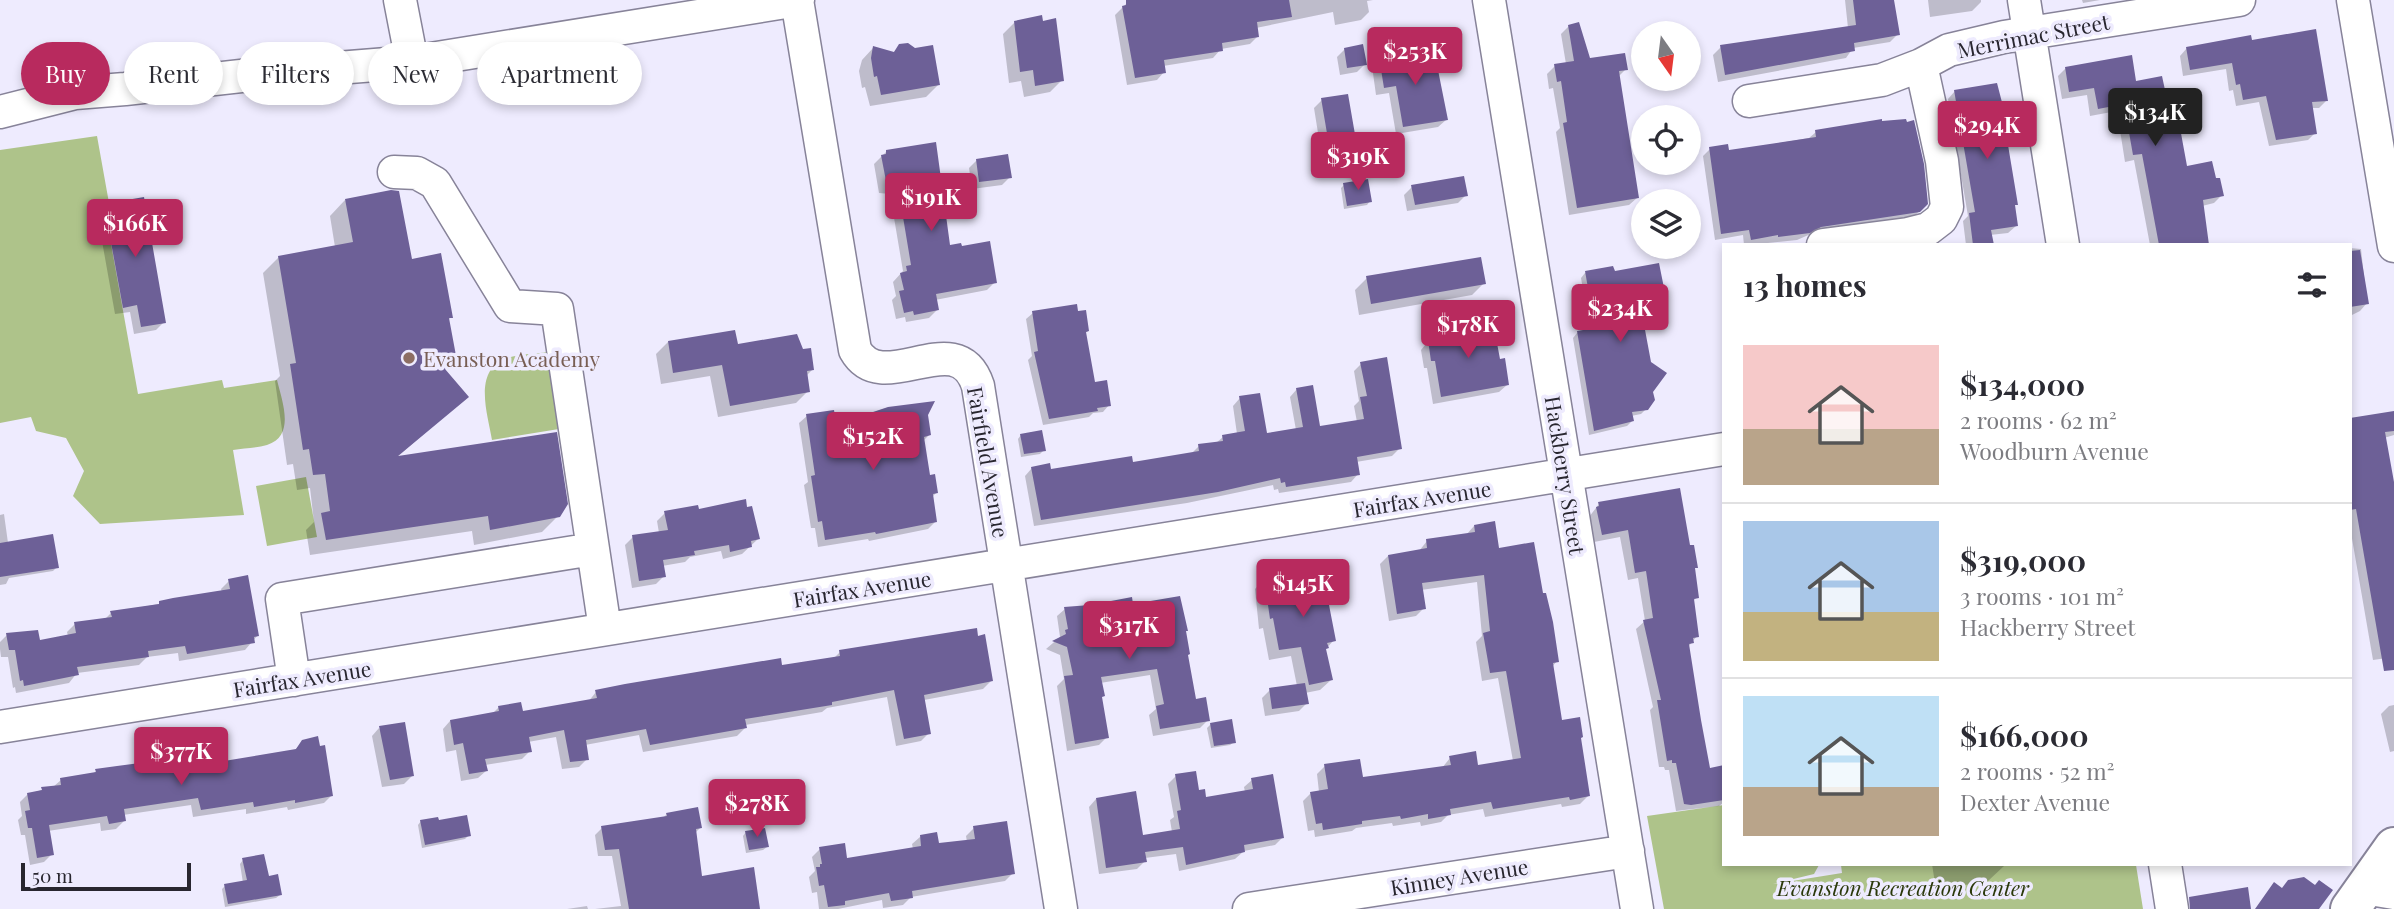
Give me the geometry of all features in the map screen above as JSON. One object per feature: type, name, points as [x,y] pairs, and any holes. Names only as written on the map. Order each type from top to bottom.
[{"type":"main road","points":[[2370,897],[2394,848]]},
{"type":"street","points":[[400,0],[408,42]]},
{"type":"street","points":[[463,54],[798,0]]},
{"type":"street","name":"Fairfield Avenue","points":[[798,0],[855,350],[861,361],[874,368],[948,358],[961,361],[971,369],[978,386],[1061,909]]},
{"type":"street","name":"Hackberry Street","points":[[1489,0],[1637,909]]},
{"type":"street","points":[[2024,0],[2063,243]]},
{"type":"street","name":"Merrimac Street","points":[[1749,101],[1882,80],[1948,51],[1985,41],[2239,0]]},
{"type":"street","points":[[2353,0],[2394,246]]},
{"type":"street","points":[[1838,243],[1928,229],[1941,219],[1947,207],[1942,162],[1921,65]]},
{"type":"street","points":[[0,112],[75,93],[368,66]]},
{"type":"street","points":[[394,173],[417,173],[435,183],[510,306],[557,309],[605,629]]},
{"type":"street","name":"Fairfax Avenue","points":[[0,727],[1722,449]]},
{"type":"street","points":[[294,680],[282,599],[593,550]]},
{"type":"street","name":"Kinney Avenue","points":[[1249,909],[1628,851]]},
{"type":"street","points":[[2165,866],[2172,909]]},
{"type":"green space","points":[[97,136],[109,203],[104,205],[138,394],[222,380],[224,388],[277,380],[285,417],[282,434],[267,445],[233,450],[244,515],[100,524],[73,496],[84,471],[66,438],[36,431],[31,417],[0,423],[0,150]]},
{"type":"green space","points":[[548,352],[559,429],[492,440],[485,395],[488,374],[494,365],[504,359]]},
{"type":"green space","points":[[306,477],[317,537],[267,546],[256,486]]},
{"type":"green space","name":"Evanston Recreation Center","points":[[1722,805],[1722,866],[1818,866],[1814,874],[1773,884],[1842,873],[1841,866],[2136,866],[2143,909],[1664,909],[1647,816]]},
{"type":"building","points":[[1126,0],[1289,0],[1292,17],[1257,22],[1259,37],[1222,43],[1223,51],[1164,60],[1166,73],[1135,78],[1122,6],[1126,5]]},
{"type":"building","points":[[1853,0],[1894,0],[1900,35],[1854,43],[1855,51],[1725,75],[1720,45],[1856,25]]},
{"type":"building","points":[[1042,15],[1043,21],[1056,18],[1064,81],[1035,86],[1033,70],[1020,72],[1014,21]]},
{"type":"building","points":[[1579,22],[1590,58],[1625,53],[1628,70],[1619,71],[1631,147],[1631,175],[1635,175],[1638,189],[1631,189],[1631,199],[1577,208],[1563,123],[1567,122],[1561,81],[1557,82],[1554,64],[1574,61],[1568,25]]},
{"type":"building","points":[[2316,29],[2328,101],[2312,102],[2317,134],[2276,140],[2266,96],[2243,100],[2240,84],[2236,85],[2232,63],[2190,70],[2186,47],[2251,35],[2252,40]]},
{"type":"building","points":[[908,43],[915,48],[933,45],[940,85],[881,95],[877,76],[874,77],[871,58],[873,46],[894,52],[899,44]]},
{"type":"building","points":[[1363,44],[1367,65],[1347,68],[1344,48]]},
{"type":"building","points":[[1427,49],[1429,61],[1436,60],[1448,120],[1403,127],[1396,86],[1384,88],[1379,57]]},
{"type":"building","points":[[2132,55],[2136,81],[2162,76],[2171,118],[2178,117],[2187,166],[2212,161],[2216,178],[2220,178],[2224,196],[2203,200],[2209,243],[2159,243],[2142,154],[2133,155],[2124,104],[2098,109],[2094,88],[2069,92],[2065,67]]},
{"type":"building","points":[[1997,83],[2005,114],[2003,115],[2018,205],[2015,205],[2018,226],[1991,230],[1994,243],[1973,243],[1969,213],[1975,212],[1954,90]]},
{"type":"building","points":[[1348,94],[1357,146],[1330,151],[1321,98]]},
{"type":"building","points":[[1882,119],[1906,119],[1907,122],[1914,120],[1924,164],[1928,204],[1920,212],[1821,227],[1810,233],[1751,240],[1749,230],[1721,234],[1709,147],[1728,144],[1729,150],[1816,137],[1815,130]]},
{"type":"building","points":[[936,142],[950,245],[961,243],[962,246],[990,241],[997,283],[936,294],[939,310],[914,315],[913,311],[904,313],[899,291],[904,290],[900,273],[907,271],[906,266],[911,265],[898,187],[887,186],[881,155],[886,154],[886,150]]},
{"type":"building","points":[[1008,154],[1012,178],[979,182],[976,159]]},
{"type":"building","points":[[1464,176],[1468,196],[1415,205],[1411,185]]},
{"type":"building","points":[[1368,179],[1372,202],[1347,206],[1343,183]]},
{"type":"building","points":[[391,190],[399,191],[412,259],[441,253],[453,318],[449,318],[457,361],[445,369],[469,397],[398,456],[557,432],[568,504],[560,517],[490,530],[488,516],[326,540],[321,513],[330,511],[325,474],[313,475],[309,449],[303,450],[290,364],[296,363],[278,256],[353,242],[345,199]]},
{"type":"building","points":[[144,197],[166,323],[141,327],[137,305],[123,308],[104,204]]},
{"type":"building","points":[[2360,250],[2369,304],[2352,307],[2352,251]]},
{"type":"building","points":[[1481,257],[1486,284],[1371,304],[1366,276]]},
{"type":"building","points":[[1659,263],[1666,298],[1640,303],[1651,362],[1667,373],[1653,392],[1655,400],[1648,410],[1632,412],[1634,421],[1594,431],[1577,331],[1595,328],[1585,271],[1613,266],[1615,271]]},
{"type":"building","points":[[1077,304],[1078,311],[1086,310],[1089,331],[1086,332],[1095,382],[1107,380],[1111,406],[1097,408],[1098,411],[1049,419],[1034,352],[1038,351],[1032,311]]},
{"type":"building","points":[[1493,322],[1500,359],[1505,358],[1509,385],[1441,397],[1435,361],[1431,361],[1428,340],[1434,339],[1432,333]]},
{"type":"building","points":[[735,330],[738,344],[797,334],[803,349],[811,348],[814,370],[807,371],[810,392],[730,406],[722,365],[673,373],[668,341]]},
{"type":"building","points":[[1387,357],[1402,449],[1357,457],[1360,475],[1286,487],[1280,478],[1218,492],[1041,520],[1031,467],[1050,463],[1051,469],[1132,456],[1133,462],[1199,451],[1198,444],[1223,441],[1222,435],[1245,431],[1239,396],[1260,393],[1267,433],[1303,427],[1296,388],[1313,385],[1320,426],[1364,419],[1360,397],[1367,396],[1360,362]]},
{"type":"building","points":[[935,401],[928,415],[931,435],[924,437],[930,475],[935,474],[938,493],[933,494],[937,522],[876,534],[875,532],[825,540],[822,521],[818,522],[811,476],[815,475],[806,414],[834,410],[837,429],[875,421],[873,412],[888,407]]},
{"type":"building","points":[[2394,411],[2394,431],[2385,432],[2394,482],[2394,670],[2384,671],[2356,509],[2352,510],[2352,418]]},
{"type":"building","points":[[1042,430],[1046,451],[1024,454],[1020,434]]},
{"type":"building","points":[[1680,488],[1690,545],[1694,545],[1698,568],[1695,568],[1699,598],[1694,599],[1699,637],[1693,638],[1694,643],[1689,644],[1710,768],[1722,765],[1722,800],[1684,804],[1676,763],[1667,761],[1657,700],[1661,700],[1643,620],[1653,618],[1646,571],[1635,573],[1628,530],[1602,535],[1596,507],[1599,506],[1598,502]]},
{"type":"building","points":[[746,499],[747,507],[752,506],[760,539],[751,541],[752,547],[730,552],[729,545],[694,551],[695,555],[663,560],[666,577],[639,581],[632,535],[668,530],[664,511],[698,505],[699,509]]},
{"type":"building","points":[[1495,521],[1499,548],[1534,542],[1543,593],[1546,593],[1553,622],[1559,662],[1553,663],[1562,720],[1580,717],[1590,796],[1493,809],[1491,802],[1450,809],[1451,815],[1428,819],[1428,814],[1401,819],[1400,816],[1323,830],[1322,823],[1316,824],[1310,792],[1328,789],[1324,764],[1360,759],[1363,777],[1451,765],[1449,756],[1476,751],[1478,765],[1521,758],[1506,671],[1490,673],[1483,633],[1490,631],[1484,575],[1422,583],[1426,609],[1397,614],[1388,555],[1427,548],[1426,539],[1475,532],[1474,525]]},
{"type":"building","points":[[53,534],[59,568],[0,577],[0,543]]},
{"type":"building","points":[[1319,569],[1320,574],[1323,574],[1336,641],[1327,643],[1329,648],[1326,649],[1333,680],[1309,685],[1301,647],[1279,650],[1273,618],[1270,619],[1264,577]]},
{"type":"building","points":[[248,575],[259,636],[254,637],[255,643],[187,654],[185,646],[148,651],[149,657],[77,667],[79,675],[24,686],[23,680],[20,681],[15,650],[9,650],[6,633],[38,630],[40,640],[76,633],[74,622],[112,617],[110,611],[230,589],[228,579]]},
{"type":"building","points":[[1180,596],[1188,631],[1188,655],[1196,699],[1206,697],[1210,721],[1160,729],[1156,706],[1164,704],[1157,669],[1101,677],[1109,738],[1075,744],[1064,676],[1073,675],[1067,647],[1052,641],[1066,634],[1065,630],[1068,629],[1064,607],[1132,597],[1133,604]]},
{"type":"building","points":[[977,628],[978,636],[985,634],[993,681],[924,695],[931,734],[904,739],[894,690],[832,702],[832,705],[745,719],[747,728],[650,745],[646,729],[586,740],[589,760],[570,762],[564,730],[529,737],[532,752],[485,759],[488,771],[469,774],[463,743],[454,745],[450,720],[499,711],[498,706],[521,702],[523,711],[597,698],[595,690],[625,684],[781,658],[782,665],[840,656],[839,650]]},
{"type":"building","points":[[1305,683],[1309,704],[1272,709],[1269,688]]},
{"type":"building","points":[[1232,719],[1236,743],[1214,746],[1210,723]]},
{"type":"building","points":[[405,722],[414,776],[390,780],[379,726]]},
{"type":"building","points":[[318,736],[320,746],[325,745],[333,796],[295,803],[295,800],[254,807],[253,802],[201,810],[198,798],[124,809],[126,821],[109,824],[107,816],[49,825],[54,855],[37,858],[32,828],[28,828],[25,811],[30,810],[27,793],[42,790],[41,787],[61,785],[60,778],[96,772],[95,769],[216,753],[218,762],[296,749],[302,740]]},
{"type":"building","points":[[1196,771],[1199,790],[1205,789],[1206,797],[1253,789],[1251,778],[1273,774],[1284,838],[1244,845],[1245,852],[1186,865],[1183,847],[1145,852],[1147,862],[1106,868],[1096,798],[1136,791],[1143,835],[1180,829],[1177,811],[1181,810],[1175,774]]},
{"type":"building","points":[[698,807],[702,828],[696,829],[702,876],[754,867],[760,909],[629,909],[619,849],[605,850],[601,826],[667,816],[666,813]]},
{"type":"building","points":[[467,815],[471,836],[425,845],[420,820]]},
{"type":"building","points":[[1007,821],[1015,874],[912,891],[913,898],[891,901],[889,893],[828,907],[824,885],[819,886],[816,867],[822,864],[819,847],[845,843],[847,858],[921,846],[920,835],[937,832],[939,843],[975,839],[973,826]]},
{"type":"building","points":[[765,828],[769,847],[749,850],[745,831]]},
{"type":"building","points":[[264,854],[269,876],[278,874],[282,895],[228,904],[224,884],[247,880],[242,858]]},
{"type":"building","points":[[2304,877],[2315,885],[2319,880],[2333,890],[2319,909],[2255,909],[2274,882],[2282,888],[2288,880]]},
{"type":"building","points":[[2248,887],[2251,909],[2190,909],[2189,897]]},
{"type":"place","name":"Evanston Academy","points":[[409,358]]}]
